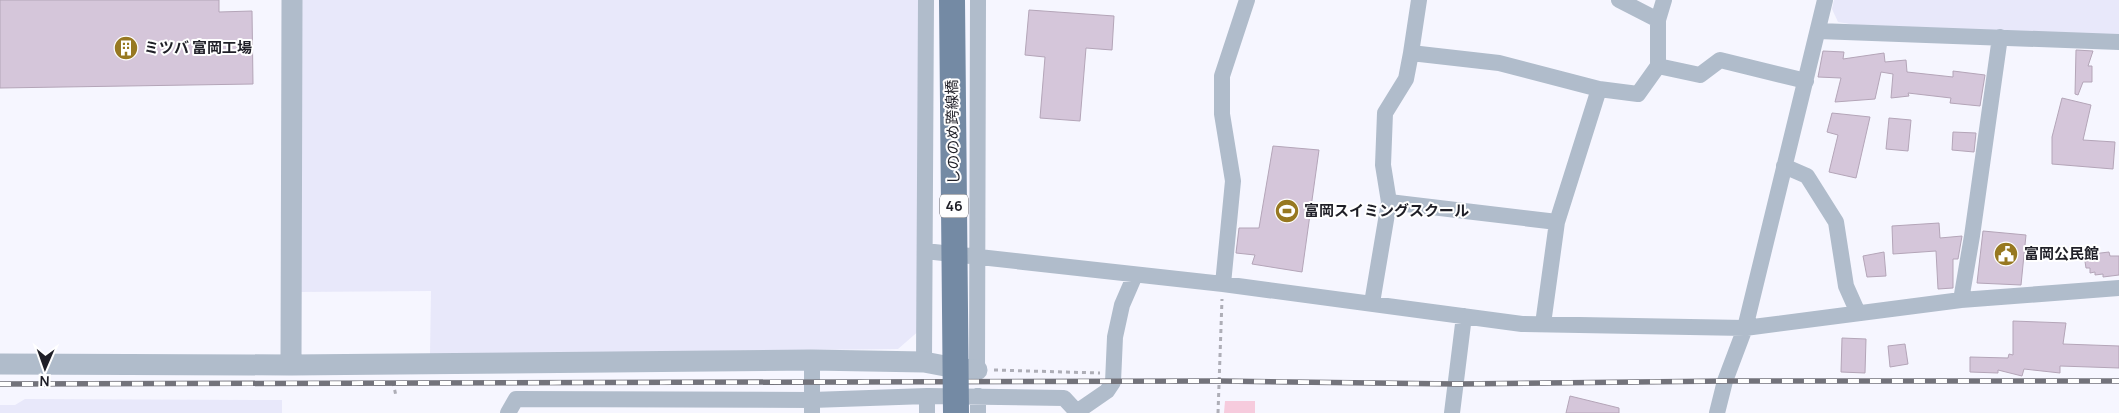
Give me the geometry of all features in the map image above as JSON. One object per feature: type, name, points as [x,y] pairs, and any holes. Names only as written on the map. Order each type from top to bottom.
[{"type":"main road","name":"しののめ跨線橋","points":[[952,0],[956,413]]},
{"type":"street","points":[[291,365],[292,0]]},
{"type":"street","points":[[924,362],[926,0]]},
{"type":"street","points":[[0,364],[291,365],[812,360],[924,362],[977,370],[978,0]]},
{"type":"street","points":[[1223,284],[1232,181],[1222,114],[1222,76],[1247,0]]},
{"type":"street","points":[[1372,303],[1389,202],[1383,164],[1385,114],[1406,79],[1419,0]]},
{"type":"street","points":[[1619,0],[1658,20]]},
{"type":"street","points":[[1411,53],[1499,63],[1599,89],[1638,94],[1658,66],[1658,20],[1664,0]]},
{"type":"street","points":[[1717,413],[1725,381],[1744,328],[1825,0]]},
{"type":"street","points":[[1818,30],[2119,42]]},
{"type":"street","points":[[1960,300],[1972,236],[2000,37]]},
{"type":"street","points":[[1658,66],[1700,75],[1720,60],[1806,81]]},
{"type":"street","points":[[1543,324],[1557,222],[1599,89]]},
{"type":"street","points":[[1784,166],[1807,176],[1836,222],[1846,286],[1858,313]]},
{"type":"street","points":[[1389,202],[1557,222]]},
{"type":"street","points":[[925,251],[1223,284],[1464,316],[1543,324],[1744,328],[1960,300],[2119,288]]},
{"type":"street","points":[[508,413],[516,399],[812,406],[927,396],[1064,398],[1076,412],[1107,391],[1112,382],[1115,337],[1122,305],[1136,275]]},
{"type":"street","points":[[1452,413],[1464,316]]},
{"type":"street","points":[[812,360],[812,406]]},
{"type":"street","points":[[927,396],[927,413]]},
{"type":"street","points":[[978,396],[978,413]]},
{"type":"path","points":[[1218,413],[1223,284]]},
{"type":"path","points":[[977,370],[1113,374]]},
{"type":"shaded area","points":[[299,0],[918,0],[921,329],[898,349],[430,354],[431,291],[299,292]]},
{"type":"shaded area","points":[[1834,0],[2119,0],[2119,38],[1856,25],[1838,22],[1832,9]]},
{"type":"shaded area","points":[[25,399],[282,400],[282,413],[0,413],[0,405],[15,405]]},
{"type":"shaded area","points":[[1225,401],[1255,401],[1255,413],[1224,413]]},
{"type":"building","name":"ミツバ 富岡工場","points":[[0,0],[219,0],[219,12],[252,11],[253,84],[0,88]]},
{"type":"building","points":[[1029,10],[1114,16],[1112,50],[1086,48],[1080,121],[1040,118],[1045,57],[1025,55]]},
{"type":"building","points":[[2076,50],[2093,51],[2088,66],[2092,66],[2092,82],[2083,82],[2078,95],[2075,94]]},
{"type":"building","points":[[1823,51],[1844,52],[1843,59],[1884,53],[1885,62],[1906,60],[1907,72],[1953,77],[1953,71],[1985,75],[1980,106],[1950,103],[1951,98],[1908,93],[1909,96],[1891,98],[1893,74],[1881,72],[1875,99],[1835,102],[1841,78],[1818,77]]},
{"type":"building","points":[[2062,98],[2091,105],[2083,140],[2115,142],[2113,169],[2052,164],[2052,137]]},
{"type":"building","points":[[1832,113],[1870,117],[1856,178],[1829,172],[1838,135],[1827,132]]},
{"type":"building","points":[[1889,118],[1911,120],[1908,151],[1886,149]]},
{"type":"building","points":[[1953,132],[1976,133],[1974,152],[1952,150]]},
{"type":"building","points":[[1273,146],[1319,150],[1302,272],[1252,264],[1255,255],[1236,253],[1239,228],[1259,228]]},
{"type":"building","points":[[1939,223],[1940,238],[1962,236],[1958,259],[1953,259],[1953,288],[1938,289],[1936,251],[1893,254],[1892,226]]},
{"type":"building","points":[[1983,231],[2026,235],[2021,285],[1977,283]]},
{"type":"building","points":[[1884,252],[1886,276],[1867,277],[1863,256]]},
{"type":"building","points":[[2109,252],[2110,256],[2119,256],[2119,275],[2103,277],[2103,274],[2095,275],[2095,272],[2090,273],[2090,268],[2086,268],[2084,255]]},
{"type":"building","points":[[2013,321],[2066,323],[2063,344],[2119,346],[2119,368],[2060,366],[2060,373],[2024,369],[2022,376],[1998,370],[1998,373],[1970,372],[1970,357],[2008,358],[2009,354],[2013,355]]},
{"type":"building","points":[[1842,338],[1866,339],[1865,373],[1841,372]]},
{"type":"building","points":[[1905,344],[1908,364],[1890,367],[1888,346]]},
{"type":"building","points":[[1570,396],[1619,408],[1619,413],[1566,413]]},
{"type":"railway","points":[[0,384],[1220,381],[1457,384],[1725,381],[2119,381]]},
{"type":"place","name":"ミツバ 富岡工場","points":[[126,48]]},
{"type":"place","name":"富岡スイミングスクール","points":[[1287,211]]},
{"type":"place","name":"富岡公民館","points":[[2006,254]]}]
